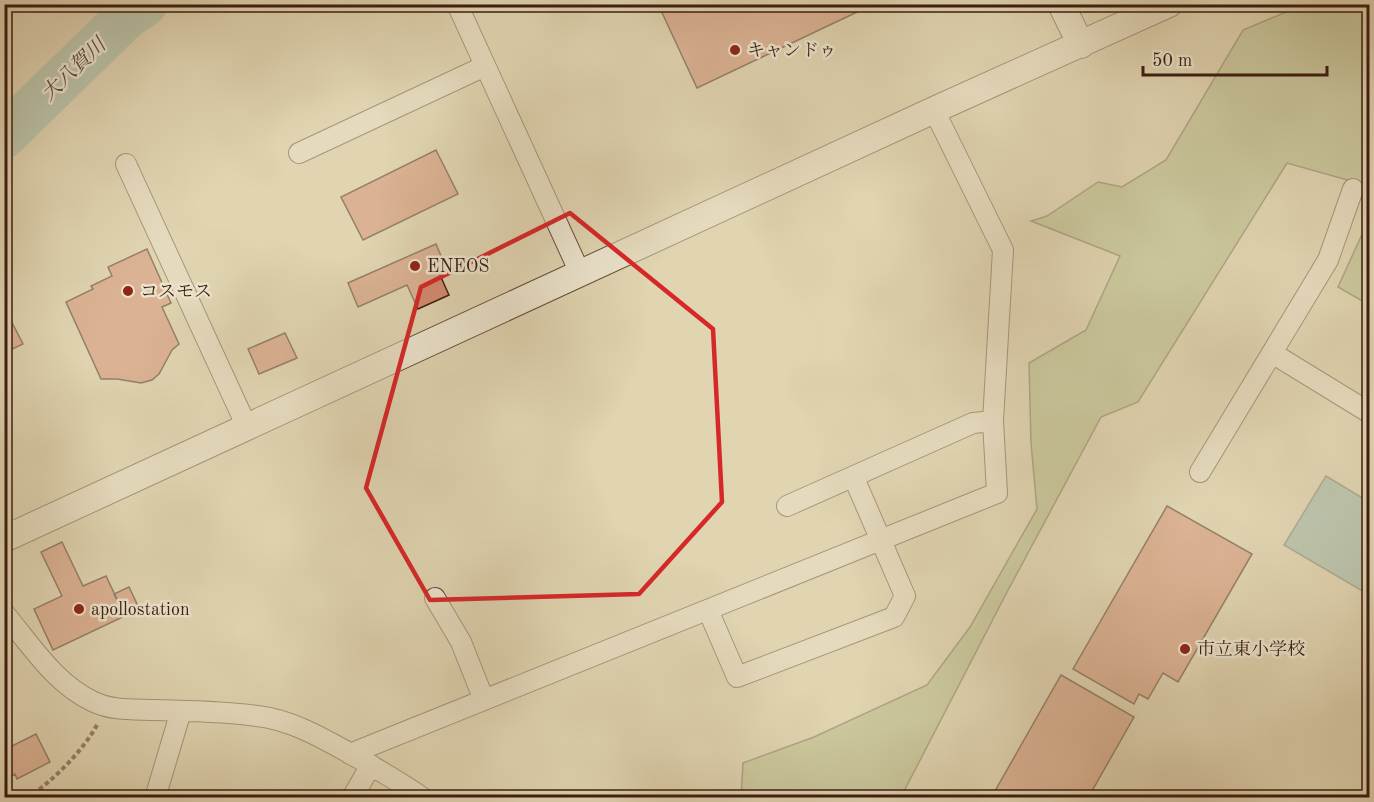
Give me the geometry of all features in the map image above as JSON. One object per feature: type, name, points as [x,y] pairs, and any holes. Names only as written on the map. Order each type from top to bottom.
[{"type":"street","points":[[457,4],[580,273]]},
{"type":"street","points":[[1061,4],[1081,45]]},
{"type":"street","points":[[4,539],[1169,4]]},
{"type":"street","points":[[299,153],[485,66]]},
{"type":"street","points":[[350,754],[997,493],[993,421],[1003,250],[934,110]]},
{"type":"street","points":[[126,164],[247,427]]},
{"type":"street","points":[[1200,472],[1328,260],[1353,189]]},
{"type":"street","points":[[1272,353],[1370,413]]},
{"type":"street","points":[[787,506],[973,423],[993,421]]},
{"type":"street","points":[[708,610],[737,677],[894,616],[905,596],[855,476]]},
{"type":"street","points":[[435,598],[461,642],[484,700]]},
{"type":"street","points":[[4,613],[59,679],[71,690],[94,702],[113,709],[259,716],[284,722],[318,734],[404,784],[423,798]]},
{"type":"street","points":[[154,798],[181,711]]},
{"type":"street","points":[[352,798],[371,765]]},
{"type":"path","points":[[27,798],[62,770],[93,732],[107,707]]},
{"type":"highlighted area","points":[[570,213],[713,329],[722,502],[639,594],[430,600],[366,488],[421,287]]},
{"type":"green space","points":[[1303,5],[1360,5],[1369,23],[1369,186],[1287,163],[1138,402],[1101,417],[901,797],[741,798],[743,763],[814,737],[927,685],[970,627],[1037,509],[1031,443],[1029,363],[1086,330],[1120,256],[1031,221],[1047,216],[1098,182],[1122,187],[1166,160],[1243,30]]},
{"type":"green space","points":[[1369,219],[1369,305],[1338,287]]},
{"type":"water","points":[[1326,476],[1369,502],[1369,583],[1364,592],[1284,545]]},
{"type":"building","points":[[658,4],[874,4],[697,88]]},
{"type":"building","points":[[436,150],[458,194],[363,240],[341,197]]},
{"type":"building","points":[[436,244],[444,263],[436,266],[449,295],[418,309],[407,285],[358,307],[348,283]]},
{"type":"building","points":[[147,249],[171,303],[162,307],[179,344],[172,350],[159,374],[152,380],[141,383],[101,379],[66,302],[93,289],[91,286],[112,276],[108,267]]},
{"type":"building","points":[[4,307],[23,344],[4,353]]},
{"type":"building","points":[[285,333],[297,358],[259,374],[248,349]]},
{"type":"building","points":[[1167,506],[1252,554],[1178,682],[1163,673],[1148,699],[1139,694],[1134,704],[1073,669]]},
{"type":"building","points":[[62,542],[83,586],[106,576],[125,616],[53,650],[34,609],[62,596],[41,552]]},
{"type":"building","points":[[129,587],[138,606],[123,613],[114,594]]},
{"type":"building","points":[[1061,675],[1134,717],[1088,798],[991,798]]},
{"type":"building","points":[[36,734],[50,762],[17,779],[15,774],[6,779],[4,750]]},
{"type":"waterway","name":"大八賀川","points":[[4,136],[126,17],[145,4]]},
{"type":"place","name":"キャンドゥ","points":[[735,50]]},
{"type":"place","name":"ENEOS","points":[[415,266]]},
{"type":"place","name":"コスモス","points":[[128,291]]},
{"type":"place","name":"apollostation","points":[[79,609]]},
{"type":"place","name":"市立東小学校","points":[[1185,649]]}]
